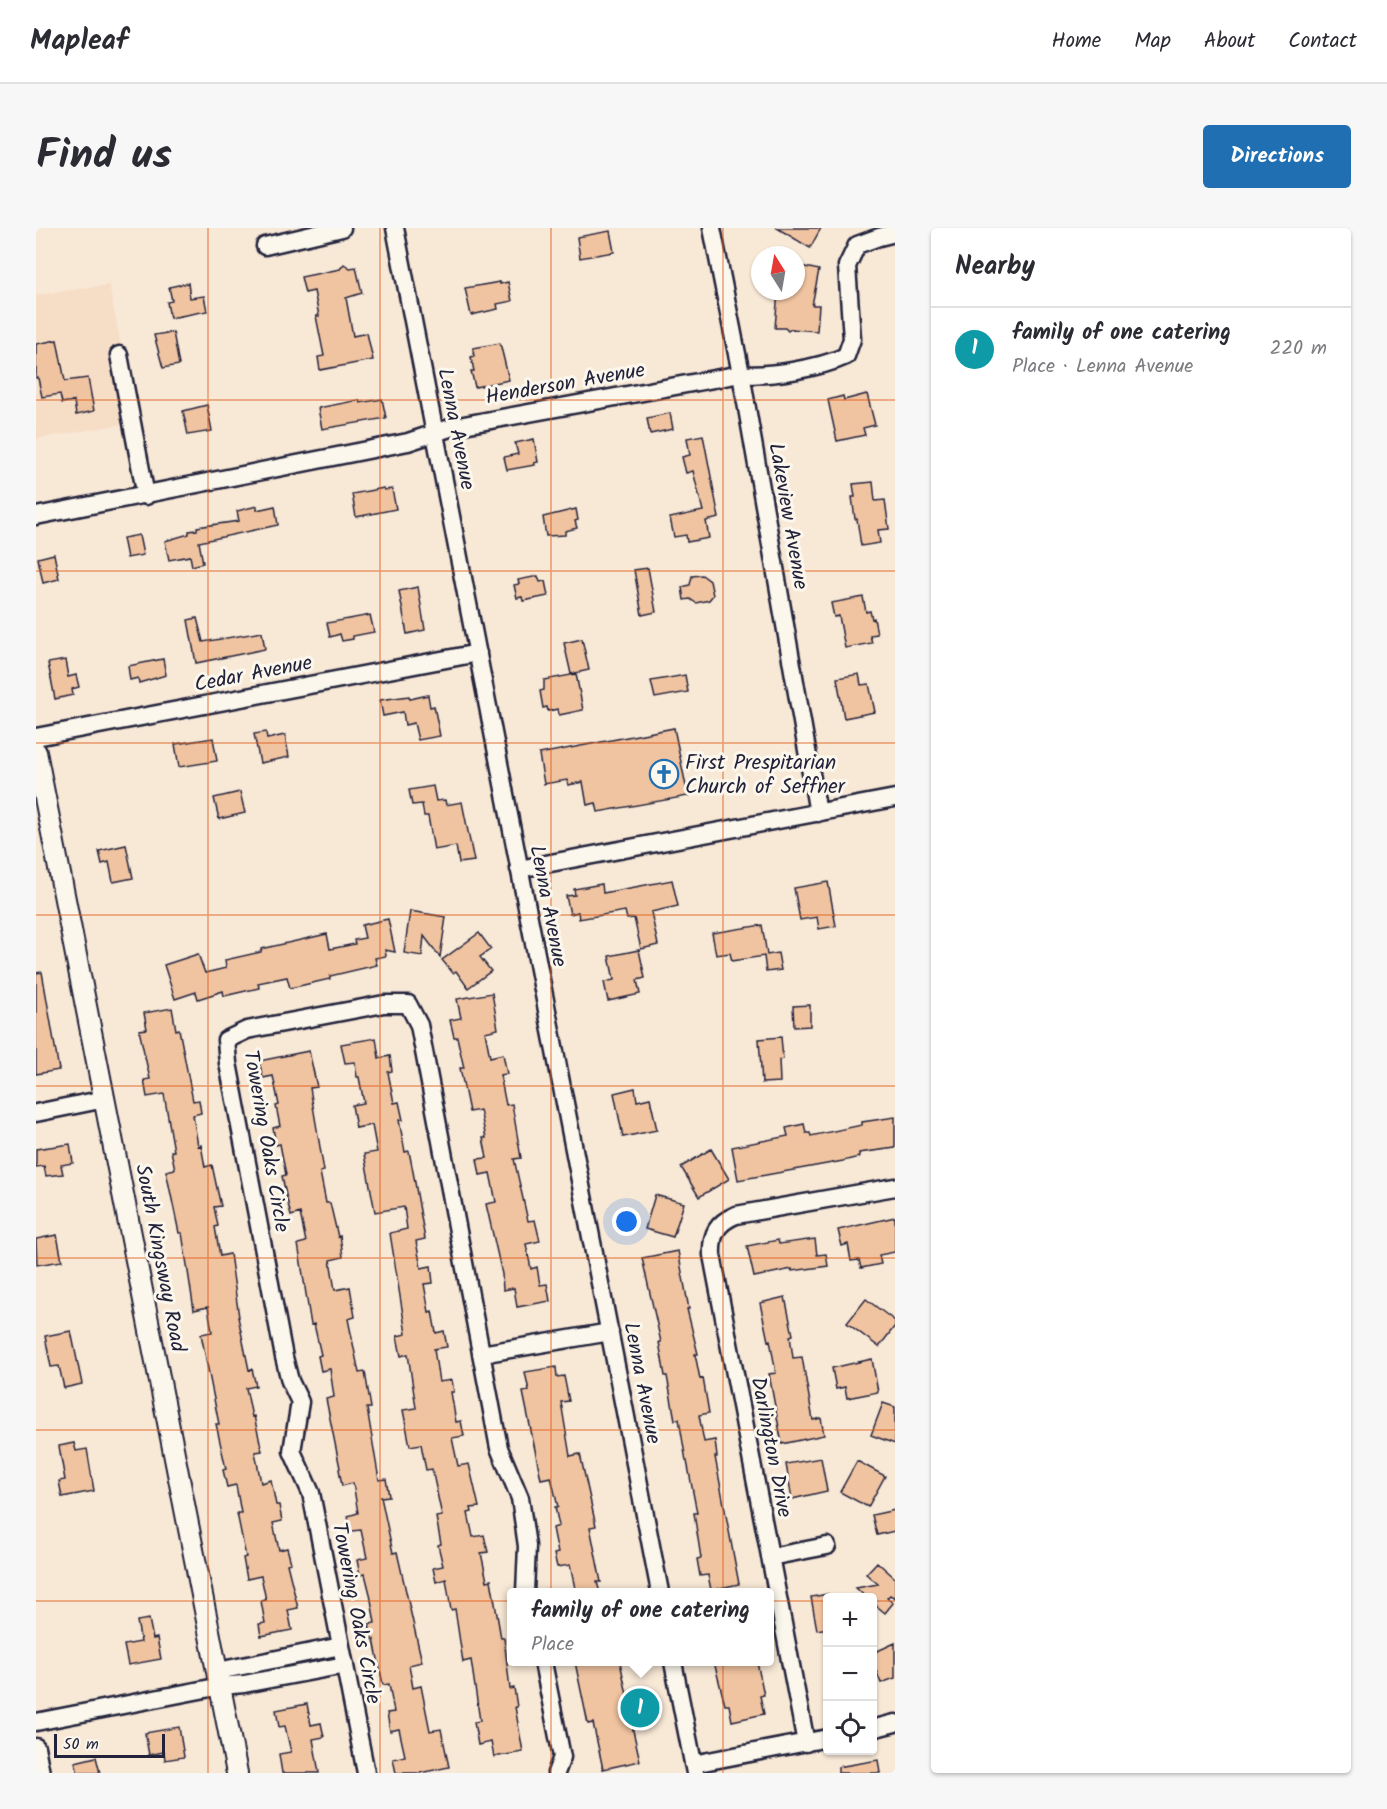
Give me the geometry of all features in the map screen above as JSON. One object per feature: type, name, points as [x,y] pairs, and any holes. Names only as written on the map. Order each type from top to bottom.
[{"type":"street","points":[[265,246],[342,228]]},
{"type":"street","name":"Lenna Avenue","points":[[395,228],[659,1588]]},
{"type":"street","name":"Lakeview Avenue","points":[[712,228],[741,374],[818,813]]},
{"type":"street","name":"Henderson Avenue","points":[[36,516],[146,496],[408,442],[453,427],[741,374],[757,376],[830,363],[846,356],[852,339],[848,266],[857,245],[895,233]]},
{"type":"street","points":[[119,355],[146,496]]},
{"type":"street","name":"Cedar Avenue","points":[[36,736],[478,653]]},
{"type":"street","name":"South Kingsway Road","points":[[36,752],[237,1773]]},
{"type":"street","points":[[519,869],[895,798]]},
{"type":"street","name":"Towering Oaks Circle","points":[[366,1773],[310,1493],[292,1451],[300,1402],[290,1381],[284,1357],[228,1063],[226,1040],[247,1030],[384,1004],[408,1004],[419,1025],[500,1448],[520,1498],[527,1546],[525,1588]]},
{"type":"street","points":[[36,1113],[105,1099]]},
{"type":"street","name":"Darlington Drive","points":[[806,1743],[711,1242],[719,1224],[736,1215],[895,1187]]},
{"type":"street","points":[[482,1354],[610,1332]]},
{"type":"street","points":[[770,1557],[827,1546]]},
{"type":"street","points":[[36,1722],[341,1646]]},
{"type":"street","points":[[220,1678],[244,1684],[345,1665]]},
{"type":"street","points":[[544,1666],[562,1757],[556,1773]]},
{"type":"street","points":[[674,1666],[694,1769],[823,1739]]},
{"type":"street","points":[[877,1728],[895,1723]]},
{"type":"street","points":[[36,1747],[41,1773]]},
{"type":"shaded area","points":[[109,285],[121,346],[110,348],[124,424],[36,439],[36,295]]},
{"type":"building","points":[[777,228],[821,228],[810,248]]},
{"type":"building","points":[[610,231],[614,252],[580,258],[577,237]]},
{"type":"building","points":[[344,264],[350,268],[356,267],[362,293],[346,298],[353,336],[367,333],[373,360],[320,370],[318,357],[324,356],[316,316],[319,316],[314,291],[305,293],[301,277],[340,269]]},
{"type":"building","points":[[805,267],[819,270],[812,305],[819,305],[817,331],[791,329],[788,331],[785,328],[775,328],[777,300],[805,300]]},
{"type":"building","points":[[500,282],[500,284],[508,282],[512,301],[497,304],[498,309],[471,315],[465,288]]},
{"type":"building","points":[[188,283],[190,298],[204,296],[207,311],[170,318],[167,302],[172,301],[169,287]]},
{"type":"building","points":[[173,332],[179,365],[163,368],[154,335]]},
{"type":"building","points":[[57,340],[65,381],[88,378],[94,411],[76,415],[74,401],[62,403],[60,394],[42,397],[38,378],[36,378],[36,344]]},
{"type":"building","points":[[500,343],[509,380],[475,387],[471,371],[474,371],[471,357],[474,356],[473,348]]},
{"type":"building","points":[[867,394],[875,425],[863,428],[865,435],[837,441],[828,400],[843,396],[844,400]]},
{"type":"building","points":[[382,399],[386,418],[322,429],[318,408],[359,400],[360,403]]},
{"type":"building","points":[[207,405],[212,431],[188,435],[183,411]]},
{"type":"building","points":[[670,413],[673,429],[650,434],[647,418]]},
{"type":"building","points":[[703,435],[719,518],[706,521],[709,538],[687,542],[686,535],[674,537],[670,518],[703,511],[693,471],[686,473],[682,457],[690,455],[687,438]]},
{"type":"building","points":[[534,439],[538,462],[534,463],[535,465],[507,470],[504,457],[518,454],[515,443]]},
{"type":"building","points":[[873,482],[875,501],[885,500],[889,529],[878,530],[880,543],[861,546],[852,497],[855,497],[853,484]]},
{"type":"building","points":[[384,488],[384,490],[392,489],[396,509],[356,517],[352,494]]},
{"type":"building","points":[[257,506],[257,510],[275,506],[278,525],[199,542],[203,563],[192,566],[190,556],[169,560],[165,541],[189,534],[189,531],[197,530],[197,527],[239,521],[237,511]]},
{"type":"building","points":[[576,509],[577,528],[565,531],[565,535],[546,536],[543,517]]},
{"type":"building","points":[[139,535],[143,555],[127,558],[123,538]]},
{"type":"building","points":[[54,554],[59,579],[43,583],[38,558]]},
{"type":"building","points":[[648,568],[656,612],[642,615],[634,570]]},
{"type":"building","points":[[702,575],[710,581],[713,595],[709,600],[696,603],[690,599],[684,600],[682,587],[690,585],[692,576]]},
{"type":"building","points":[[538,576],[540,582],[545,581],[548,596],[523,601],[522,597],[517,598],[514,585],[519,584],[518,580]]},
{"type":"building","points":[[418,587],[425,630],[407,634],[399,591]]},
{"type":"building","points":[[863,597],[866,612],[870,611],[872,619],[874,618],[877,634],[870,635],[872,643],[845,648],[839,616],[834,617],[831,603]]},
{"type":"building","points":[[370,615],[374,632],[353,636],[353,639],[342,641],[340,634],[330,637],[327,623]]},
{"type":"building","points":[[197,618],[203,642],[262,632],[265,649],[196,663],[188,620]]},
{"type":"building","points":[[582,639],[589,670],[571,674],[564,643]]},
{"type":"building","points":[[163,659],[166,675],[139,683],[138,678],[130,680],[128,666]]},
{"type":"building","points":[[65,660],[68,677],[76,675],[79,687],[72,689],[73,695],[55,699],[48,663]]},
{"type":"building","points":[[576,674],[583,710],[559,715],[558,709],[548,711],[547,707],[543,708],[540,691],[544,690],[544,680]]},
{"type":"building","points":[[859,674],[861,685],[869,684],[875,712],[844,718],[837,678]]},
{"type":"building","points":[[685,675],[688,692],[655,698],[651,681]]},
{"type":"building","points":[[428,695],[430,707],[434,706],[440,736],[418,740],[414,723],[405,725],[403,712],[383,716],[380,700],[409,696],[410,699]]},
{"type":"building","points":[[674,728],[688,796],[598,812],[596,803],[587,805],[583,782],[568,785],[567,780],[544,784],[539,754]]},
{"type":"building","points":[[266,732],[267,739],[285,735],[289,757],[260,763],[254,734]]},
{"type":"building","points":[[213,738],[217,761],[179,767],[175,744]]},
{"type":"building","points":[[433,786],[436,801],[445,800],[446,805],[462,802],[474,861],[459,863],[456,846],[434,850],[428,816],[424,816],[422,804],[412,805],[409,790]]},
{"type":"building","points":[[240,792],[245,813],[219,819],[214,798]]},
{"type":"building","points":[[126,845],[133,878],[113,882],[109,862],[102,864],[99,851]]},
{"type":"building","points":[[672,880],[678,906],[651,912],[658,945],[641,949],[634,918],[627,919],[625,911],[579,919],[578,912],[570,914],[566,896],[575,895],[574,889],[602,884],[603,893]]},
{"type":"building","points":[[828,882],[836,926],[819,929],[817,917],[800,920],[794,888]]},
{"type":"building","points":[[410,911],[446,917],[440,957],[424,936],[422,956],[404,953]]},
{"type":"building","points":[[388,919],[395,952],[385,950],[386,956],[375,958],[377,965],[290,988],[287,977],[258,983],[259,988],[224,996],[223,991],[198,999],[196,992],[175,999],[164,965],[198,954],[205,973],[226,968],[225,960],[327,934],[330,949],[355,944],[354,940],[365,938],[362,925]]},
{"type":"building","points":[[762,925],[767,955],[778,953],[781,970],[766,972],[764,956],[732,961],[730,953],[716,955],[712,933]]},
{"type":"building","points":[[479,933],[491,949],[480,957],[491,971],[468,988],[456,971],[453,973],[442,960]]},
{"type":"building","points":[[639,950],[645,978],[637,980],[640,994],[608,1001],[604,982],[614,980],[609,956]]},
{"type":"building","points":[[42,972],[59,1070],[36,1074],[36,973]]},
{"type":"building","points":[[492,993],[498,1029],[485,1032],[490,1057],[503,1054],[507,1074],[500,1075],[506,1105],[512,1104],[521,1158],[514,1159],[528,1221],[535,1220],[540,1241],[526,1244],[531,1269],[537,1267],[540,1285],[547,1284],[550,1301],[517,1307],[514,1288],[503,1290],[502,1274],[486,1204],[496,1202],[490,1173],[480,1175],[477,1159],[487,1158],[483,1138],[486,1138],[480,1110],[469,1112],[460,1068],[464,1068],[457,1037],[454,1037],[450,1020],[461,1018],[457,999]]},
{"type":"building","points":[[810,1005],[810,1026],[794,1027],[793,1006]]},
{"type":"building","points":[[172,1008],[176,1030],[179,1029],[193,1101],[199,1100],[201,1113],[193,1115],[198,1146],[201,1145],[205,1167],[212,1165],[221,1206],[214,1207],[220,1256],[230,1254],[238,1317],[249,1370],[252,1369],[256,1386],[246,1388],[262,1451],[255,1452],[261,1483],[271,1480],[276,1505],[279,1505],[282,1521],[273,1523],[279,1550],[287,1548],[291,1563],[287,1564],[298,1608],[288,1610],[292,1630],[261,1636],[259,1624],[265,1623],[261,1601],[266,1600],[261,1576],[247,1579],[243,1558],[246,1557],[237,1513],[241,1513],[236,1485],[227,1487],[223,1470],[226,1469],[216,1424],[219,1424],[201,1334],[212,1332],[208,1307],[194,1310],[182,1233],[179,1233],[166,1171],[175,1169],[164,1094],[147,1097],[144,1080],[150,1079],[139,1030],[147,1029],[144,1013]]},
{"type":"building","points":[[781,1037],[783,1059],[779,1060],[780,1082],[762,1083],[759,1039]]},
{"type":"building","points":[[376,1038],[379,1058],[390,1056],[392,1071],[388,1072],[394,1103],[399,1102],[403,1120],[399,1120],[405,1152],[409,1151],[425,1239],[416,1241],[421,1268],[431,1266],[433,1283],[424,1284],[429,1312],[432,1311],[436,1333],[444,1331],[447,1347],[434,1349],[439,1382],[452,1380],[454,1392],[451,1392],[456,1422],[461,1421],[464,1436],[452,1438],[458,1466],[469,1464],[479,1507],[471,1508],[472,1512],[468,1513],[473,1537],[484,1535],[488,1552],[481,1553],[487,1581],[491,1580],[501,1638],[504,1638],[510,1689],[514,1688],[523,1752],[494,1757],[491,1742],[478,1745],[474,1722],[480,1721],[471,1660],[463,1662],[455,1609],[451,1610],[446,1579],[436,1582],[433,1568],[443,1566],[438,1545],[441,1544],[436,1517],[442,1516],[432,1469],[426,1470],[421,1444],[410,1446],[403,1410],[416,1408],[408,1354],[401,1356],[397,1336],[406,1334],[390,1233],[407,1229],[404,1207],[375,1212],[364,1154],[377,1152],[372,1125],[356,1128],[352,1105],[364,1103],[355,1062],[345,1063],[341,1044]]},
{"type":"building","points":[[309,1051],[317,1087],[310,1088],[324,1171],[320,1172],[326,1203],[330,1203],[338,1237],[340,1236],[343,1257],[330,1260],[335,1290],[350,1287],[355,1317],[348,1319],[359,1373],[365,1372],[371,1408],[367,1408],[379,1480],[386,1479],[389,1496],[381,1497],[393,1553],[397,1552],[422,1662],[409,1665],[413,1688],[421,1686],[430,1731],[441,1729],[449,1767],[420,1773],[396,1773],[393,1759],[405,1756],[399,1729],[390,1731],[387,1713],[394,1712],[389,1684],[383,1685],[369,1624],[375,1623],[370,1594],[365,1574],[360,1575],[357,1560],[367,1558],[361,1530],[351,1531],[348,1516],[358,1513],[353,1483],[342,1486],[326,1399],[334,1397],[330,1369],[321,1371],[318,1356],[321,1355],[314,1324],[311,1325],[298,1244],[306,1242],[300,1213],[291,1216],[282,1176],[286,1175],[280,1144],[276,1145],[273,1128],[280,1126],[276,1106],[279,1105],[273,1076],[263,1078],[259,1061]]},
{"type":"building","points":[[635,1088],[637,1101],[650,1098],[657,1130],[623,1137],[614,1093]]},
{"type":"building","points":[[895,1117],[895,1148],[859,1153],[859,1157],[843,1161],[738,1180],[732,1147],[788,1136],[786,1128],[804,1124],[806,1133],[810,1133],[811,1136],[862,1125],[862,1122]]},
{"type":"building","points":[[70,1144],[73,1163],[61,1165],[63,1174],[46,1176],[44,1166],[36,1167],[36,1149]]},
{"type":"building","points":[[711,1149],[729,1179],[699,1197],[681,1167]]},
{"type":"building","points":[[655,1195],[684,1203],[673,1237],[645,1229]]},
{"type":"building","points":[[895,1217],[895,1252],[879,1255],[881,1264],[861,1268],[859,1260],[851,1261],[848,1244],[842,1246],[838,1230]]},
{"type":"building","points":[[57,1235],[62,1261],[37,1265],[36,1239]]},
{"type":"building","points":[[815,1239],[817,1255],[826,1254],[828,1266],[792,1271],[792,1269],[754,1277],[747,1246],[778,1240],[779,1244]]},
{"type":"building","points":[[678,1251],[689,1309],[687,1309],[698,1354],[695,1354],[700,1379],[703,1378],[709,1413],[699,1415],[704,1442],[715,1440],[717,1457],[715,1457],[739,1584],[711,1588],[708,1575],[700,1576],[697,1559],[701,1558],[694,1513],[697,1513],[679,1419],[675,1420],[667,1376],[665,1376],[659,1342],[661,1342],[642,1258]]},
{"type":"building","points":[[785,1297],[793,1335],[790,1336],[793,1358],[802,1357],[813,1420],[821,1418],[824,1435],[782,1444],[769,1374],[776,1373],[760,1303]]},
{"type":"building","points":[[866,1299],[895,1321],[895,1326],[879,1347],[847,1323]]},
{"type":"building","points":[[71,1331],[82,1384],[64,1388],[59,1366],[51,1367],[45,1336]]},
{"type":"building","points":[[872,1359],[878,1392],[847,1398],[845,1387],[836,1389],[832,1368]]},
{"type":"building","points":[[556,1367],[557,1377],[564,1376],[569,1401],[561,1402],[570,1456],[580,1454],[596,1526],[590,1527],[601,1582],[597,1582],[599,1588],[575,1588],[570,1565],[557,1567],[554,1554],[558,1553],[553,1528],[559,1526],[555,1507],[558,1507],[551,1477],[541,1479],[523,1392],[529,1391],[525,1372]]},
{"type":"building","points":[[883,1403],[895,1407],[895,1444],[871,1435]]},
{"type":"building","points":[[74,1443],[76,1451],[87,1449],[94,1491],[62,1497],[59,1481],[65,1480],[59,1446]]},
{"type":"building","points":[[821,1458],[827,1491],[792,1499],[786,1464]]},
{"type":"building","points":[[857,1461],[885,1476],[868,1507],[840,1492]]},
{"type":"building","points":[[895,1510],[895,1531],[877,1535],[872,1515]]},
{"type":"building","points":[[877,1562],[895,1578],[895,1598],[890,1595],[887,1598],[893,1603],[885,1613],[877,1606],[877,1593],[862,1593],[856,1588],[878,1584],[866,1574]]},
{"type":"building","points":[[823,1595],[823,1629],[817,1630],[811,1597]]},
{"type":"building","points":[[149,1619],[153,1639],[157,1638],[161,1659],[128,1665],[124,1645],[141,1642],[137,1621]]},
{"type":"building","points":[[895,1643],[895,1678],[881,1683],[877,1673],[877,1651]]},
{"type":"building","points":[[576,1666],[621,1666],[629,1704],[643,1701],[645,1714],[630,1717],[640,1761],[603,1769],[593,1723],[588,1724]]},
{"type":"building","points":[[715,1666],[758,1666],[764,1695],[760,1696],[764,1714],[732,1721],[729,1705],[725,1705]]},
{"type":"building","points":[[307,1704],[311,1725],[321,1723],[324,1737],[313,1739],[319,1773],[282,1773],[279,1754],[291,1752],[285,1726],[279,1727],[276,1710]]},
{"type":"building","points":[[179,1727],[184,1757],[165,1760],[164,1752],[149,1755],[145,1733]]},
{"type":"building","points":[[96,1757],[100,1773],[78,1773],[75,1762]]},
{"type":"building","points":[[878,1760],[880,1773],[838,1773],[838,1767]]},
{"type":"place","name":"First Prespitarian Church of Seffner","points":[[664,774]]},
{"type":"place","name":"family of one catering","points":[[640,1708]]}]
